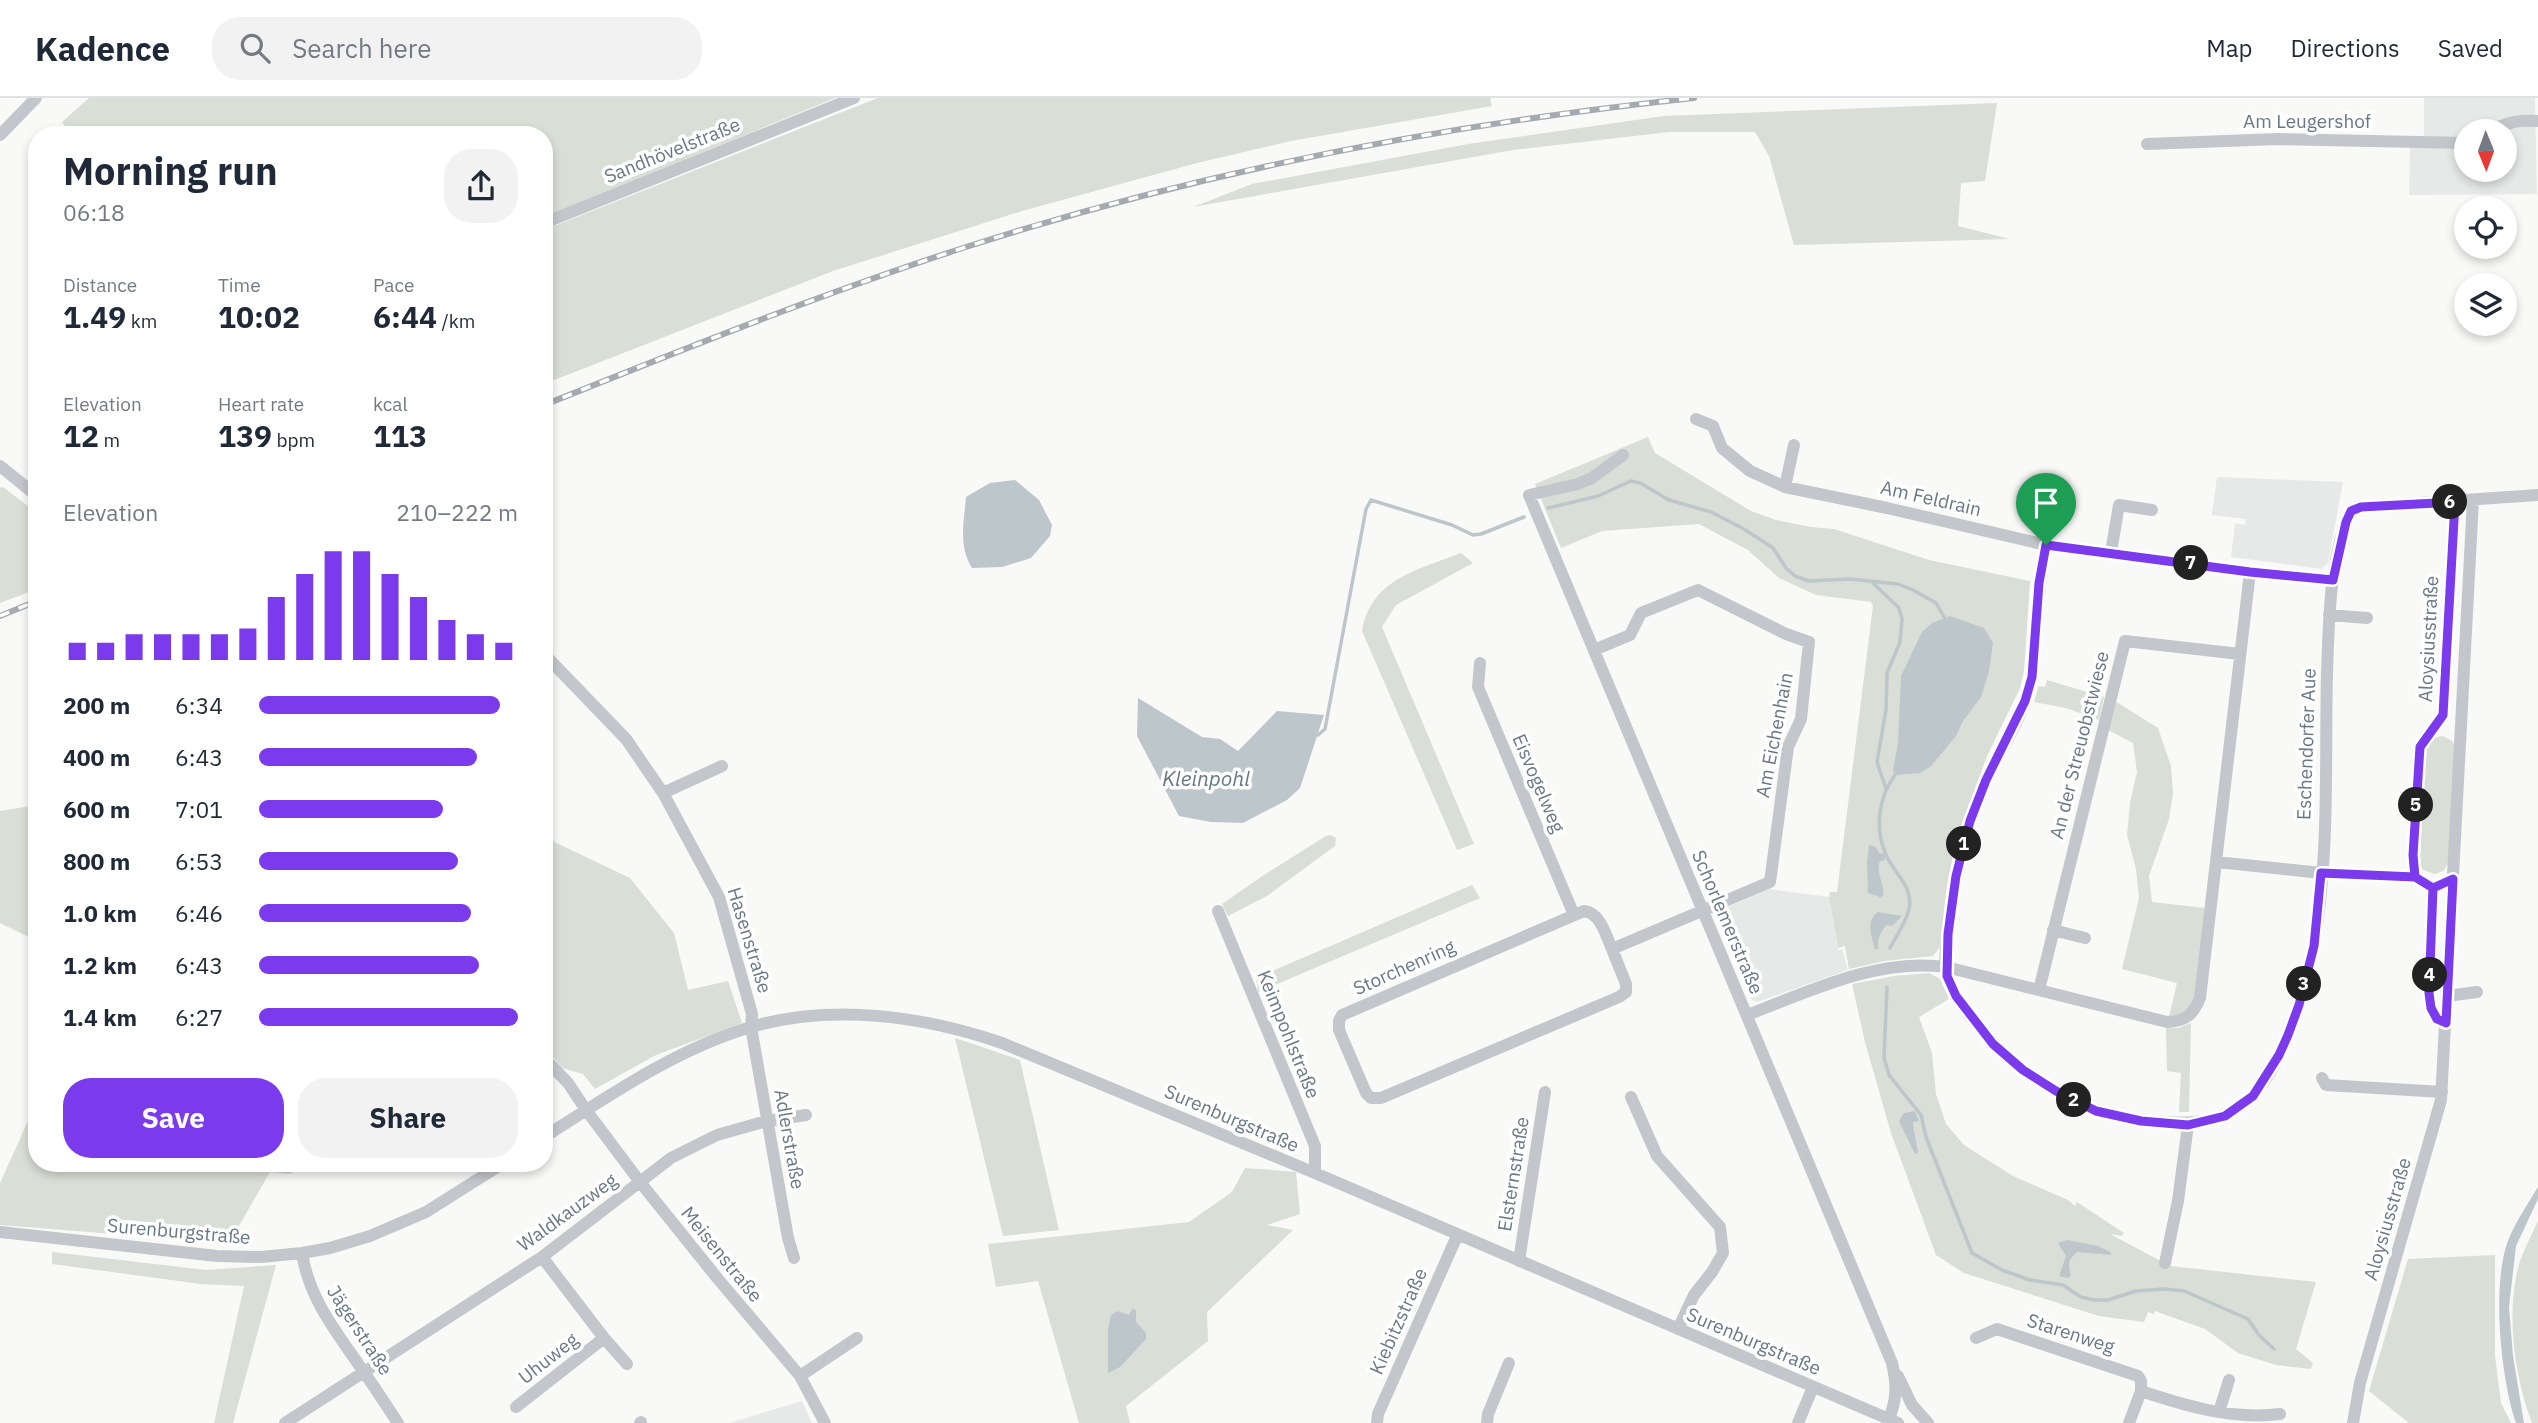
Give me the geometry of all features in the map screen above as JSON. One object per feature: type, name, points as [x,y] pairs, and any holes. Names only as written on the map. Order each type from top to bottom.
[{"type":"street","points":[[0,135],[36,98]]},
{"type":"street","name":"Sandhövelstraße","points":[[553,219],[854,98]]},
{"type":"street","points":[[2517,121],[2538,121]]},
{"type":"street","name":"Am Leugershof","points":[[2147,144],[2278,139],[2454,143]]},
{"type":"street","name":"Am Feldrain","points":[[1696,419],[1713,426],[1722,448],[1750,471],[1785,487],[2046,545],[2250,572],[2333,580]]},
{"type":"street","points":[[1785,487],[1794,445]]},
{"type":"street","name":"Schorlemerstraße","points":[[1623,455],[1585,481],[1529,495],[1892,1363],[1912,1405],[1928,1423]]},
{"type":"street","points":[[0,466],[28,489]]},
{"type":"street","points":[[2455,502],[2538,495]]},
{"type":"street","name":"Aloysiusstraße","points":[[2353,1423],[2360,1383],[2442,1092],[2473,500]]},
{"type":"street","name":"Eschendorfer Aue","points":[[2046,545],[2039,583],[2032,677],[2025,701],[1986,780],[1970,821],[1956,876],[1946,967],[1956,996],[1993,1044],[2023,1070],[2056,1091],[2096,1111],[2141,1121],[2188,1125],[2225,1116],[2253,1096],[2279,1055],[2299,1005],[2314,946],[2326,785],[2329,615],[2333,580],[2346,522],[2351,511],[2361,507],[2455,502]]},
{"type":"street","name":"Aloysiusstraße","points":[[2415,877],[2413,855],[2420,747],[2443,715],[2455,502]]},
{"type":"street","points":[[2112,552],[2119,505],[2152,510]]},
{"type":"street","points":[[1747,1015],[1857,974],[1882,968],[1927,965],[1946,967],[2167,1022],[2178,1022],[2189,1017],[2200,998],[2250,572]]},
{"type":"street","name":"Am Eichenhain","points":[[1594,650],[1630,635],[1642,612],[1698,590],[1786,634],[1809,642],[1801,719],[1788,747],[1770,882],[1702,911]]},
{"type":"street","points":[[2329,615],[2367,618]]},
{"type":"street","name":"An der Streuobstwiese","points":[[2039,990],[2125,641],[2240,654]]},
{"type":"street","name":"Hasenstraße","points":[[553,663],[626,739],[663,793],[719,897],[752,1014],[751,1027]]},
{"type":"street","name":"Eisvogelweg","points":[[1480,663],[1478,687],[1574,915]]},
{"type":"street","points":[[663,793],[722,766]]},
{"type":"street","points":[[2217,862],[2321,873],[2415,877],[2433,888]]},
{"type":"street","points":[[2433,888],[2453,879]]},
{"type":"street","points":[[2433,888],[2429,993],[2431,1008],[2437,1019],[2446,1023]]},
{"type":"street","name":"Keimpohlstraße","points":[[1218,911],[1315,1146],[1315,1173]]},
{"type":"street","name":"Storchenring","points":[[1584,911],[1590,911],[1597,916],[1612,949],[1626,984],[1626,992],[1619,997],[1381,1098],[1371,1098],[1366,1093],[1339,1030],[1342,1014],[1584,911]]},
{"type":"street","points":[[1612,949],[1702,911]]},
{"type":"street","points":[[2053,930],[2085,937]]},
{"type":"street","points":[[2447,996],[2477,992]]},
{"type":"street","name":"Surenburgstraße","points":[[553,1131],[667,1062],[751,1027],[832,1015],[867,1015],[970,1032],[1315,1173],[1893,1421]]},
{"type":"street","name":"Adlerstraße","points":[[751,1027],[788,1238],[794,1258]]},
{"type":"street","name":"Meisenstraße","points":[[553,1067],[568,1083],[640,1182],[800,1376],[825,1423]]},
{"type":"street","points":[[2322,1078],[2326,1085],[2442,1092]]},
{"type":"street","name":"Elsternstraße","points":[[1519,1261],[1545,1092]]},
{"type":"street","points":[[1631,1097],[1657,1156],[1720,1227],[1723,1253],[1693,1295],[1678,1329]]},
{"type":"street","name":"Waldkauzweg","points":[[285,1423],[542,1257],[671,1158],[717,1135],[767,1121],[806,1115]]},
{"type":"street","points":[[2165,1264],[2178,1200],[2188,1125]]},
{"type":"street","name":"Surenburgstraße","points":[[0,1231],[217,1256],[261,1257],[302,1253],[370,1236],[426,1212],[489,1172]]},
{"type":"street","name":"Kiebitzstraße","points":[[1377,1423],[1378,1414],[1457,1236]]},
{"type":"street","name":"Jägerstraße","points":[[302,1253],[313,1295],[327,1320],[398,1423]]},
{"type":"street","name":"Uhuweg","points":[[542,1257],[627,1364]]},
{"type":"street","name":"Starenweg","points":[[1976,1338],[1997,1329],[2138,1376],[2141,1391],[2192,1408],[2256,1417],[2280,1414]]},
{"type":"street","name":"Uhuweg","points":[[516,1407],[604,1338]]},
{"type":"street","points":[[800,1376],[858,1338]]},
{"type":"street","points":[[1487,1423],[1488,1414],[1509,1363]]},
{"type":"street","name":"Schorlemerstraße","points":[[1892,1363],[1896,1384],[1893,1421]]},
{"type":"street","points":[[2219,1412],[2229,1380]]},
{"type":"street","points":[[1798,1423],[1813,1387]]},
{"type":"street","points":[[2129,1423],[2141,1391]]},
{"type":"shaded area","points":[[89,98],[835,98],[553,214],[553,126],[65,126],[62,122]]},
{"type":"shaded area","points":[[878,98],[1490,98],[1492,106],[1291,141],[1197,163],[1022,211],[833,271],[553,380],[553,226]]},
{"type":"shaded area","points":[[2424,98],[2535,98],[2537,194],[2409,195],[2410,144],[2424,136]]},
{"type":"shaded area","points":[[1997,103],[1985,181],[1961,183],[1958,226],[2010,239],[1794,245],[1769,156],[1755,132],[1669,132],[1513,150],[1193,207],[1252,184],[1468,144],[1664,116]]},
{"type":"shaded area","points":[[1648,437],[1655,453],[1751,511],[1776,520],[1834,529],[1929,560],[2030,581],[2024,671],[2020,688],[1987,756],[1956,840],[1946,891],[1941,946],[1933,956],[1884,961],[1849,969],[1845,946],[1838,948],[1829,897],[1830,892],[1837,892],[1873,606],[1871,602],[1816,595],[1779,578],[1748,550],[1699,524],[1602,531],[1561,548],[1535,484]]},
{"type":"shaded area","points":[[2217,477],[2343,482],[2328,563],[2322,569],[2231,557],[2235,523],[2245,525],[2246,519],[2212,515]]},
{"type":"shaded area","points":[[3,487],[28,506],[28,592],[0,603],[0,488]]},
{"type":"shaded area","points":[[1461,553],[1473,563],[1396,605],[1382,627],[1474,844],[1457,850],[1362,631],[1367,613],[1386,588],[1413,571]]},
{"type":"shaded area","points":[[2047,680],[2104,697],[2099,720],[2066,708],[2034,702],[2039,686],[2045,687]]},
{"type":"shaded area","points":[[2115,701],[2158,728],[2171,766],[2173,793],[2169,819],[2149,876],[2152,902],[2205,908],[2195,998],[2188,1011],[2169,1017],[2177,983],[2122,969],[2139,898],[2136,869],[2127,835],[2137,772],[2133,743],[2108,730]]},
{"type":"shaded area","points":[[2443,736],[2452,741],[2455,747],[2448,864],[2443,871],[2435,874],[2423,870],[2420,864],[2425,753],[2432,738]]},
{"type":"shaded area","points":[[28,806],[28,937],[0,923],[0,811]]},
{"type":"shaded area","points":[[1331,835],[1336,838],[1335,846],[1267,896],[1228,916],[1222,904]]},
{"type":"shaded area","points":[[553,841],[630,878],[674,933],[688,990],[728,981],[742,1023],[656,1055],[595,1089],[583,1074],[562,1068],[553,1057]]},
{"type":"shaded area","points":[[1472,885],[1480,898],[1258,992],[1256,978]]},
{"type":"shaded area","points":[[1769,889],[1829,897],[1838,950],[1842,949],[1848,970],[1757,1002],[1752,1000],[1717,916],[1722,910]]},
{"type":"shaded area","points":[[1929,973],[1940,979],[1949,999],[1919,1017],[1932,1053],[1936,1094],[1946,1124],[1964,1145],[2013,1176],[2068,1200],[2075,1206],[2077,1202],[2124,1233],[2122,1236],[2110,1234],[2170,1266],[2316,1282],[2296,1349],[2313,1363],[2311,1369],[2276,1365],[2238,1353],[2205,1329],[2155,1311],[2154,1314],[2148,1312],[2144,1322],[2099,1316],[1964,1273],[1936,1255],[1891,1133],[1865,1042],[1852,984]]},
{"type":"shaded area","points":[[2191,1023],[2189,1112],[2179,1112],[2181,1073],[2167,1071],[2166,1028],[2178,1028]]},
{"type":"shaded area","points":[[955,1038],[1020,1060],[1059,1230],[1003,1236]]},
{"type":"shaded area","points":[[28,1121],[28,1172],[270,1172],[229,1243],[0,1225],[0,1183]]},
{"type":"shaded area","points":[[1245,1168],[1296,1172],[1300,1214],[1267,1225],[1293,1230],[1207,1312],[1208,1341],[1126,1406],[1130,1423],[1079,1423],[1038,1281],[996,1287],[988,1244],[1189,1222],[1232,1192]]},
{"type":"shaded area","points":[[2538,1221],[2538,1423],[2532,1423],[2520,1385],[2512,1321],[2515,1280],[2520,1261]]},
{"type":"shaded area","points":[[52,1252],[206,1270],[276,1265],[233,1423],[214,1423],[244,1286],[201,1284],[52,1264]]},
{"type":"shaded area","points":[[2495,1255],[2495,1356],[2501,1403],[2511,1423],[2409,1423],[2369,1391],[2408,1259]]},
{"type":"shaded area","points":[[802,1401],[812,1423],[729,1423]]},
{"type":"water","points":[[1015,480],[1039,500],[1052,525],[1050,536],[1031,558],[1002,567],[972,568],[963,542],[966,497],[990,483]]},
{"type":"water","points":[[1950,616],[1984,628],[1993,643],[1989,671],[1981,697],[1963,721],[1956,736],[1931,766],[1920,773],[1895,775],[1893,770],[1898,743],[1901,676],[1922,632],[1932,623]]},
{"type":"water","name":"Kleinpohl","points":[[1138,698],[1202,737],[1220,739],[1238,751],[1277,711],[1324,715],[1300,788],[1287,800],[1243,823],[1211,822],[1179,816],[1137,736]]},
{"type":"water","points":[[1869,845],[1884,854],[1885,860],[1880,861],[1879,865],[1883,891],[1883,896],[1880,897],[1868,893]]},
{"type":"water","points":[[1878,912],[1902,916],[1892,926],[1885,927],[1878,949],[1875,949],[1871,924]]},
{"type":"water","points":[[1915,1111],[1919,1121],[1913,1122],[1918,1152],[1915,1154],[1899,1121],[1904,1113]]},
{"type":"water","points":[[2538,1187],[2538,1199],[2516,1246],[2509,1307],[2513,1356],[2524,1423],[2516,1423],[2506,1383],[2500,1337],[2501,1269],[2511,1234]]},
{"type":"water","points":[[2067,1240],[2098,1246],[2111,1255],[2077,1252],[2070,1262],[2071,1275],[2068,1278],[2059,1276],[2066,1256],[2058,1243]]},
{"type":"water","points":[[1132,1309],[1136,1310],[1136,1322],[1146,1333],[1146,1339],[1120,1367],[1108,1373],[1108,1330],[1111,1315],[1117,1311],[1129,1315]]},
{"type":"waterway","points":[[1548,508],[1598,496],[1631,481],[1640,483],[1669,500],[1711,512],[1744,529],[1773,548],[1786,568],[1795,576],[1809,581],[1850,579],[1898,584],[1936,603],[1944,617]]},
{"type":"waterway","points":[[1318,735],[1325,729],[1366,509],[1371,500],[1452,525],[1473,535],[1524,517]]},
{"type":"waterway","points":[[1873,583],[1899,608],[1902,619],[1900,642],[1887,673],[1886,710],[1877,762],[1886,789]]},
{"type":"waterway","points":[[1890,948],[1906,919],[1910,901],[1906,888],[1887,857],[1880,836],[1882,804],[1895,775]]},
{"type":"waterway","points":[[1887,987],[1884,1058],[1889,1075],[1921,1115],[1926,1137],[1972,1253],[2002,1270],[2030,1280],[2063,1285],[2081,1297],[2094,1300],[2108,1300],[2136,1291],[2184,1291],[2248,1319],[2259,1335],[2274,1349]]},
{"type":"railway","points":[[553,401],[859,283],[966,247],[1145,195],[1235,173],[1417,137],[1694,98]]},
{"type":"railway","points":[[0,616],[28,605]]},
{"type":"route","points":[[2046,545],[2039,583],[2032,677],[2025,701],[1986,780],[1970,821],[1956,876],[1948,934],[1947,976],[1956,996],[1993,1044],[2023,1070],[2056,1091],[2096,1111],[2141,1121],[2188,1125],[2225,1116],[2253,1096],[2279,1055],[2288,1035],[2299,1005],[2314,946],[2321,873],[2415,877],[2433,888],[2429,993],[2431,1008],[2437,1019],[2446,1023],[2453,879],[2433,888],[2415,877],[2413,855],[2420,747],[2443,715],[2455,502],[2361,507],[2351,511],[2333,580],[2250,572],[2046,545]]}]
